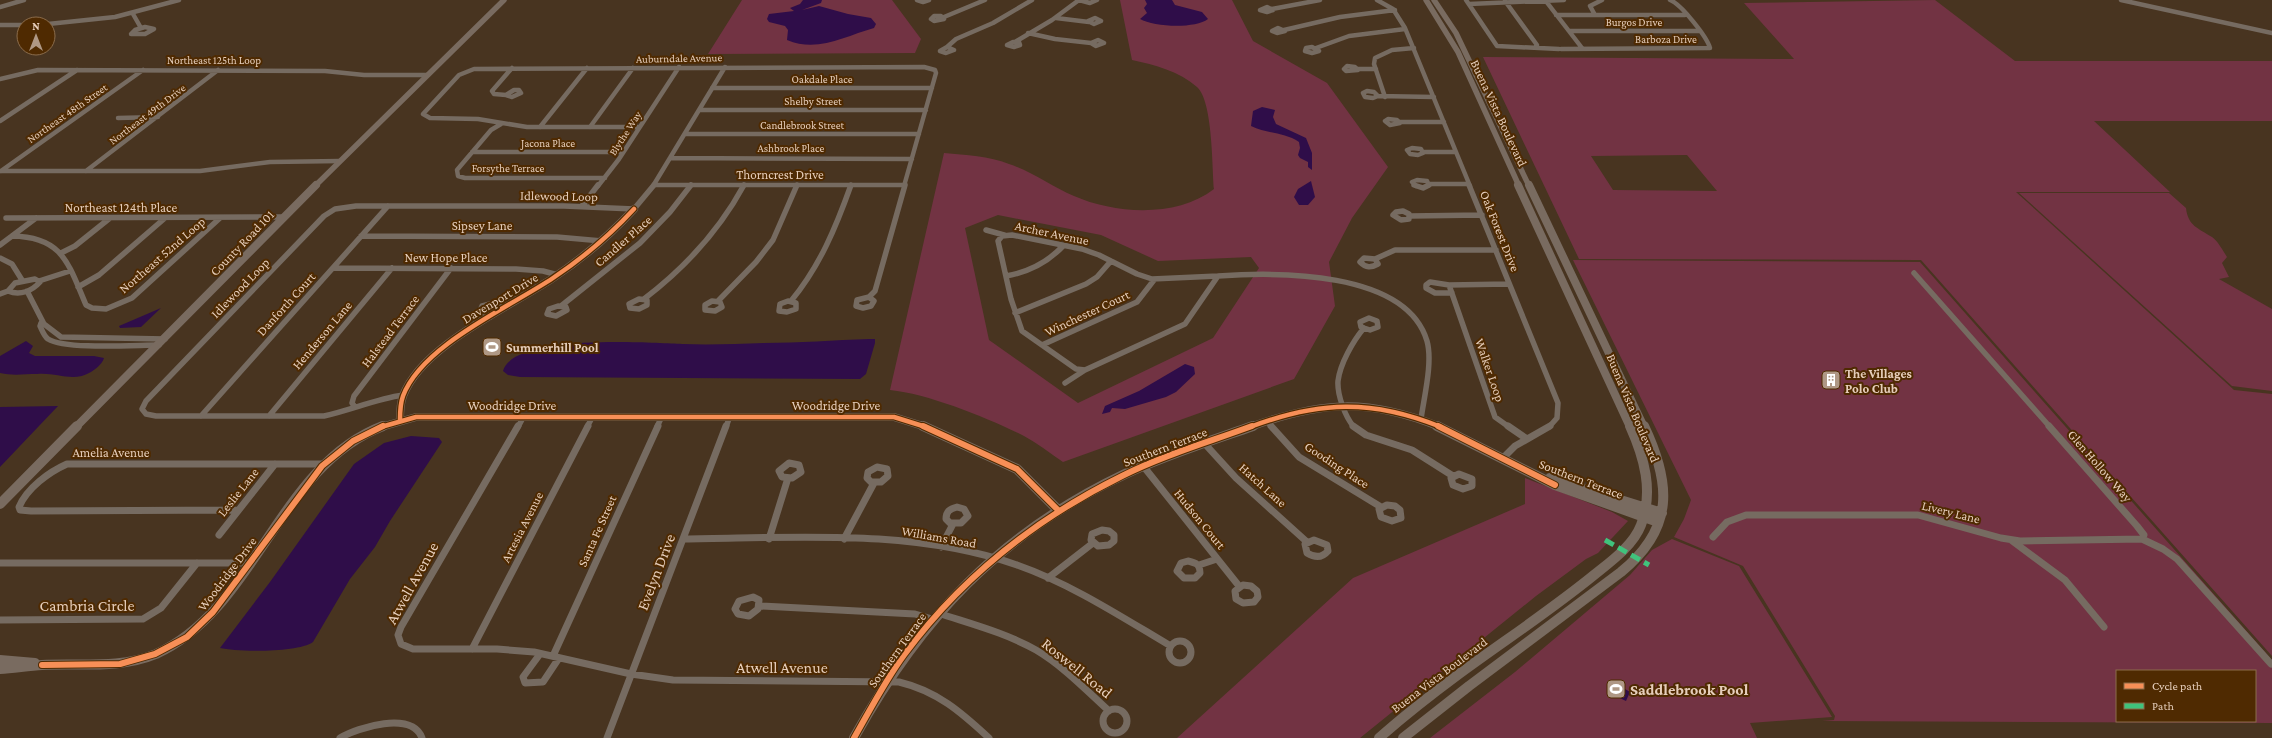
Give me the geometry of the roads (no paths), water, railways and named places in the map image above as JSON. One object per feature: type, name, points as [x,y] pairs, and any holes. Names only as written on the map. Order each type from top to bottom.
[{"type":"street","points":[[0,7],[24,0]]},
{"type":"street","points":[[56,23],[103,19],[133,14],[180,0]]},
{"type":"street","name":"County Road 101","points":[[0,504],[340,161],[504,0]]},
{"type":"street","points":[[917,0],[923,2],[929,0]]},
{"type":"street","points":[[944,17],[985,0]]},
{"type":"street","points":[[947,47],[956,39],[993,23],[1032,0]]},
{"type":"street","points":[[1015,42],[1056,18],[1079,0],[1090,3],[1098,0]]},
{"type":"street","points":[[1272,9],[1320,0]]},
{"type":"street","points":[[1377,0],[1391,6],[1395,10]]},
{"type":"street","name":"Buena Vista Boulevard","points":[[1379,738],[1420,704],[1579,588],[1621,552],[1640,528],[1645,512],[1649,484],[1645,462],[1561,278],[1456,51],[1441,22],[1426,0]]},
{"type":"street","name":"Buena Vista Boulevard","points":[[1403,738],[1439,708],[1543,632],[1634,560],[1649,541],[1660,517],[1662,473],[1656,452],[1456,33],[1434,0]]},
{"type":"street","points":[[1466,0],[1497,46],[1560,49],[1582,48]]},
{"type":"street","points":[[1545,0],[1582,48]]},
{"type":"street","points":[[1469,4],[1505,1],[1564,0]]},
{"type":"street","points":[[1595,15],[1590,6],[1602,0]]},
{"type":"street","name":"Barboza Drive","points":[[1582,48],[1710,48],[1710,44],[1675,2],[1670,0]]},
{"type":"street","points":[[2121,0],[2272,33]]},
{"type":"street","points":[[1505,1],[1528,30],[1537,45],[1535,48]]},
{"type":"street","points":[[1284,30],[1340,17],[1395,10]]},
{"type":"street","name":"Oak Forest Drive","points":[[1395,10],[1414,48],[1558,403],[1558,418],[1550,426],[1515,446],[1506,461]]},
{"type":"street","points":[[133,14],[141,28]]},
{"type":"street","points":[[1556,15],[1685,15]]},
{"type":"street","points":[[1056,18],[1089,22]]},
{"type":"street","points":[[0,25],[16,25]]},
{"type":"street","points":[[152,27],[154,29],[142,34],[132,34],[141,28],[152,27]]},
{"type":"street","points":[[1316,48],[1349,36],[1405,29]]},
{"type":"street","name":"Burgos Drive","points":[[1569,31],[1699,31]]},
{"type":"street","points":[[1028,33],[1055,39],[1091,43]]},
{"type":"street","points":[[1386,96],[1376,69],[1375,58],[1382,53],[1392,50],[1414,48]]},
{"type":"street","name":"Blythe Way","points":[[582,206],[624,152],[679,67]]},
{"type":"street","name":"Davenport Drive","points":[[400,420],[403,395],[419,373],[441,349],[453,339],[558,274],[602,241],[634,209],[654,185],[725,67]]},
{"type":"street","name":"Auburndale Avenue","points":[[639,127],[517,127],[478,119],[430,118],[423,114],[459,75],[465,71],[479,68],[924,67],[936,72],[875,291],[869,297]]},
{"type":"street","points":[[506,95],[494,94],[492,91],[512,68]]},
{"type":"street","points":[[540,127],[587,68]]},
{"type":"street","points":[[590,127],[633,68]]},
{"type":"street","points":[[1358,69],[1376,69]]},
{"type":"street","points":[[0,122],[77,70]]},
{"type":"street","name":"Northeast 125th Loop","points":[[0,79],[28,71],[77,70],[331,71],[364,75],[428,76]]},
{"type":"street","name":"Northeast 48th Street","points":[[1,171],[143,70]]},
{"type":"street","name":"Northeast 49th Drive","points":[[86,171],[218,70]]},
{"type":"street","name":"Oakdale Place","points":[[712,88],[932,88]]},
{"type":"street","points":[[1378,96],[1434,97]]},
{"type":"street","name":"Shelby Street","points":[[699,110],[926,110]]},
{"type":"street","points":[[118,118],[158,117]]},
{"type":"street","points":[[1400,122],[1444,122]]},
{"type":"street","name":"Forsythe Terrace","points":[[501,124],[491,130],[457,170],[458,176],[465,178],[605,178]]},
{"type":"street","name":"Candlebrook Street","points":[[685,134],[919,134]]},
{"type":"street","name":"Jacona Place","points":[[472,152],[624,152]]},
{"type":"street","points":[[1423,152],[1456,152]]},
{"type":"street","name":"Ashbrook Place","points":[[670,158],[912,159]]},
{"type":"street","points":[[1,171],[200,171],[270,162],[340,161]]},
{"type":"street","points":[[1429,184],[1469,184]]},
{"type":"street","name":"Thorncrest Drive","points":[[654,185],[905,185]]},
{"type":"street","name":"Candler Place","points":[[561,306],[640,243],[670,212],[691,185]]},
{"type":"street","points":[[644,299],[680,270],[707,243],[726,219],[744,185]]},
{"type":"street","points":[[718,301],[756,262],[773,240],[797,185]]},
{"type":"street","points":[[791,302],[803,288],[826,250],[851,185]]},
{"type":"street","name":"Idlewood Loop","points":[[403,395],[382,398],[324,416],[150,416],[143,412],[142,409],[146,401],[327,213],[347,206],[582,206],[634,209]]},
{"type":"street","name":"Danforth Court","points":[[201,416],[388,206]]},
{"type":"street","points":[[1410,216],[1482,216]]},
{"type":"street","name":"Northeast 124th Place","points":[[6,218],[284,217]]},
{"type":"street","points":[[0,245],[36,218]]},
{"type":"street","points":[[61,253],[75,246],[110,218]]},
{"type":"street","points":[[78,288],[99,275],[165,218]]},
{"type":"street","name":"Northeast 52nd Loop","points":[[12,236],[43,240],[53,245],[61,253],[89,307],[103,309],[126,302],[137,295],[220,218]]},
{"type":"street","points":[[986,230],[1004,235]]},
{"type":"street","name":"Archer Avenue","points":[[1085,370],[1076,369],[1022,331],[1015,313],[998,241],[999,238],[1004,235],[1089,251],[1154,280],[1274,274],[1334,281],[1368,289],[1401,305],[1420,325],[1427,341],[1421,419]]},
{"type":"street","name":"Sipsey Lane","points":[[361,236],[557,236],[602,241]]},
{"type":"street","points":[[1006,276],[1018,274],[1048,262],[1063,246]]},
{"type":"street","points":[[1375,259],[1395,250],[1496,250]]},
{"type":"street","points":[[0,258],[12,264],[22,280]]},
{"type":"street","points":[[1015,313],[1086,284],[1097,277],[1111,261]]},
{"type":"street","name":"New Hope Place","points":[[333,268],[532,269],[558,274]]},
{"type":"street","name":"Henderson Lane","points":[[269,416],[392,268]]},
{"type":"street","name":"Halstead Terrace","points":[[356,407],[352,403],[354,396],[451,268]]},
{"type":"street","points":[[8,291],[13,293],[27,291],[38,285],[40,281],[70,271]]},
{"type":"street","name":"Glen Hollow Way","points":[[1914,273],[2137,526],[2144,535],[2142,539]]},
{"type":"street","points":[[1065,383],[1085,370],[1185,324],[1218,276]]},
{"type":"street","points":[[0,294],[8,291],[10,287],[22,280],[31,278],[40,281]]},
{"type":"street","points":[[1561,278],[1572,278]]},
{"type":"street","name":"Winchester Court","points":[[1042,345],[1137,302],[1154,280]]},
{"type":"street","points":[[1452,293],[1431,292],[1426,288],[1430,282],[1449,285],[1509,284]]},
{"type":"street","name":"Walker Loop","points":[[1449,285],[1495,417],[1527,439]]},
{"type":"street","points":[[27,291],[46,338],[68,345],[159,345]]},
{"type":"street","name":"Davenport Drive","points":[[490,317],[480,311],[482,306],[494,303],[506,307]]},
{"type":"street","points":[[41,323],[49,331],[61,337],[165,339]]},
{"type":"street","points":[[1364,328],[1358,334],[1338,380],[1350,423],[1362,433],[1406,446],[1432,460],[1453,476]]},
{"type":"street","name":"Southern Terrace","points":[[854,738],[886,682],[935,616],[962,586],[1024,533],[1058,510],[1144,467],[1267,421],[1307,408],[1344,405],[1389,409],[1421,419],[1506,461],[1557,483],[1660,517]]},
{"type":"street","name":"Woodridge Drive","points":[[42,665],[120,664],[137,660],[172,646],[187,637],[213,612],[324,464],[343,446],[356,438],[400,420],[427,416],[876,416],[907,420],[943,434],[1016,469],[1058,510]]},
{"type":"street","name":"Atwell Avenue","points":[[524,416],[420,594],[398,635],[401,644],[413,649],[516,650],[556,657],[631,674],[674,680],[886,682],[912,684],[938,694],[989,738]]},
{"type":"street","name":"Artesia Avenue","points":[[472,649],[593,416]]},
{"type":"street","name":"Santa Fe Street","points":[[556,657],[662,416]]},
{"type":"street","name":"Evelyn Drive","points":[[607,738],[730,416]]},
{"type":"street","name":"Gooding Place","points":[[1267,421],[1299,456],[1381,507]]},
{"type":"street","name":"Hatch Lane","points":[[1205,444],[1236,478],[1307,542]]},
{"type":"street","name":"Amelia Avenue","points":[[238,510],[31,511],[20,510],[19,507],[22,501],[51,472],[67,464],[324,464]]},
{"type":"street","name":"Leslie Lane","points":[[219,535],[275,464]]},
{"type":"street","name":"Hudson Court","points":[[1144,467],[1239,586]]},
{"type":"street","points":[[769,539],[788,478]]},
{"type":"street","points":[[844,539],[874,482]]},
{"type":"street","name":"Livery Lane","points":[[1712,537],[1727,522],[1746,515],[1918,515],[2010,539],[2142,539]]},
{"type":"street","points":[[942,547],[953,524]]},
{"type":"street","name":"Williams Road","points":[[684,539],[844,539],[902,542],[942,547],[994,558],[1048,578],[1076,591],[1169,645]]},
{"type":"street","points":[[2010,539],[2065,580],[2104,627]]},
{"type":"street","points":[[2142,539],[2177,559],[2271,664]]},
{"type":"street","points":[[1048,578],[1093,543]]},
{"type":"street","points":[[1199,565],[1217,559]]},
{"type":"street","points":[[0,563],[250,563]]},
{"type":"street","name":"Cambria Circle","points":[[0,620],[143,619],[161,608],[197,563]]},
{"type":"street","name":"Roswell Road","points":[[760,606],[935,616],[995,631],[1036,650],[1072,677],[1109,711]]},
{"type":"street","points":[[540,654],[522,677],[525,683],[533,684],[543,682],[556,657]]},
{"type":"street","points":[[0,660],[42,665]]},
{"type":"street","points":[[0,669],[42,665]]},
{"type":"street","points":[[340,738],[356,728],[368,725],[414,726],[419,730],[422,738]]},
{"type":"place","name":"Summerhill Pool","points":[[492,347]]},
{"type":"place","name":"The Villages Polo Club","points":[[1831,380]]},
{"type":"place","name":"Saddlebrook Pool","points":[[1616,689]]}]
